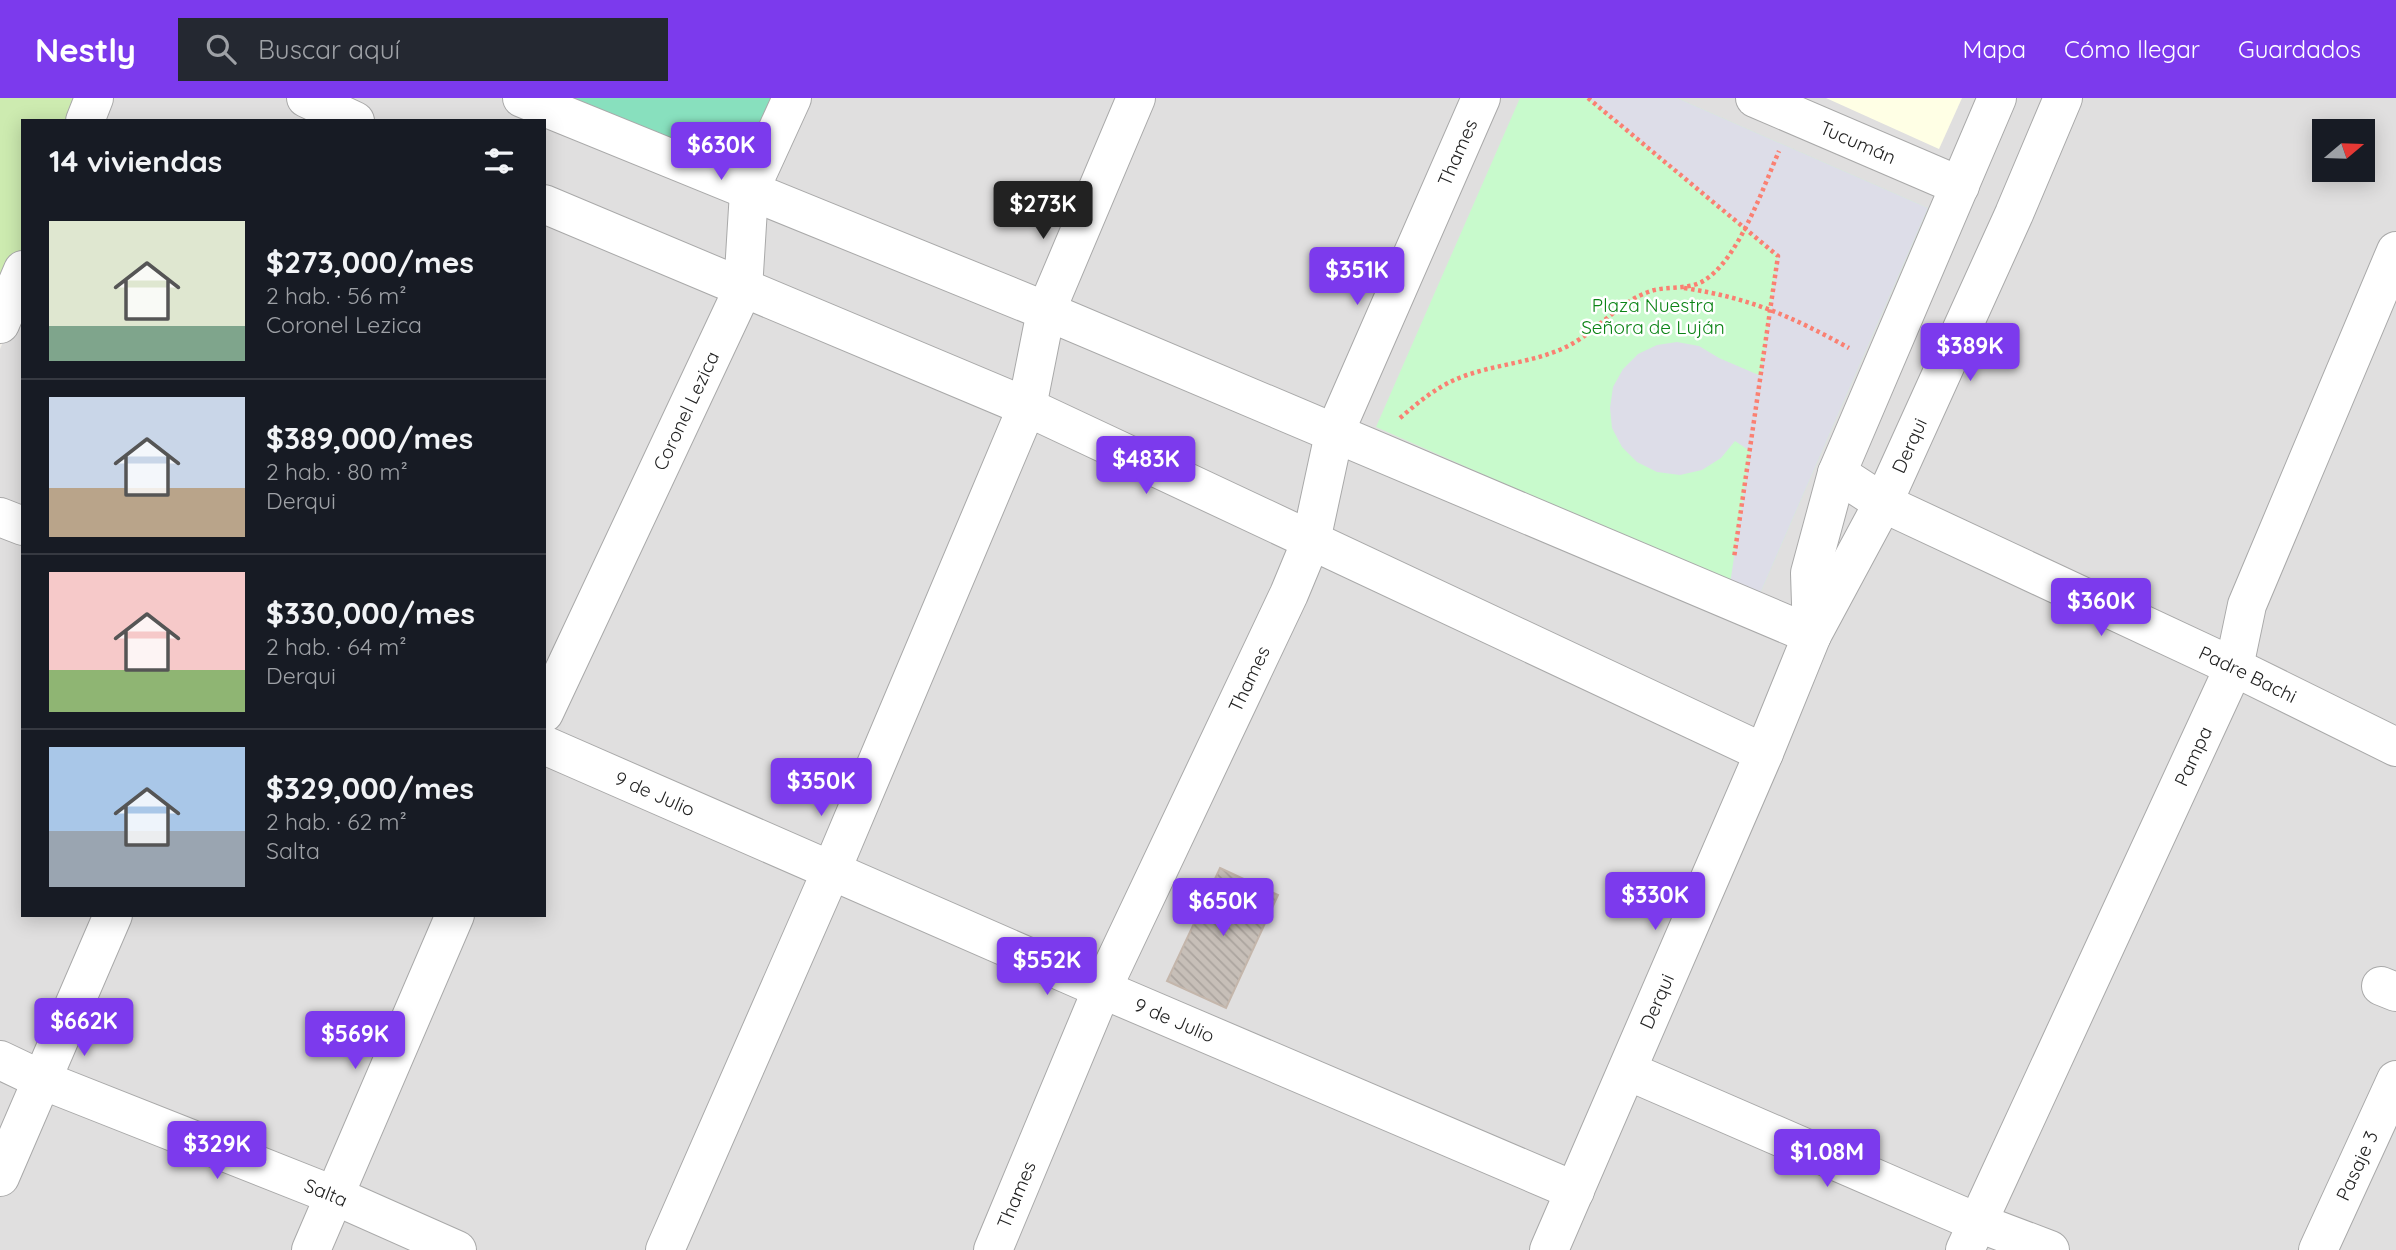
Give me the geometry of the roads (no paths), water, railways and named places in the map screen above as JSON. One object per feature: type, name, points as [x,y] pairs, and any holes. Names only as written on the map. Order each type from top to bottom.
[{"type":"street","points":[[86,119],[94,98]]},
{"type":"street","points":[[306,98],[351,119]]},
{"type":"street","points":[[522,98],[1046,311],[1812,635]]},
{"type":"street","name":"Coronel Lezica","points":[[546,709],[743,289],[749,192],[792,98]]},
{"type":"street","points":[[665,1250],[832,869],[1027,407],[1046,311],[1136,98]]},
{"type":"street","name":"Thames","points":[[993,1250],[1102,989],[1290,594],[1481,98]]},
{"type":"street","name":"Tucumán","points":[[1755,98],[1960,186]]},
{"type":"street","name":"Derqui","points":[[1812,635],[1810,573],[1837,473],[1997,98]]},
{"type":"street","name":"Derqui","points":[[1549,1250],[1764,754],[1812,635],[1883,503],[2014,214],[2063,98]]},
{"type":"street","points":[[546,205],[1027,407],[1764,754]]},
{"type":"street","name":"Pampa","points":[[1971,1236],[2234,667],[2247,605],[2396,251]]},
{"type":"street","points":[[0,324],[21,275]]},
{"type":"street","name":"Padre Bachi","points":[[1837,473],[1883,503],[2234,667],[2396,747]]},
{"type":"street","points":[[0,517],[21,525]]},
{"type":"street","name":"9 de Julio","points":[[546,746],[1102,989],[1575,1191]]},
{"type":"street","points":[[0,1177],[112,917]]},
{"type":"street","points":[[311,1250],[454,917]]},
{"type":"street","name":"Salta","points":[[0,1060],[42,1080],[333,1195],[457,1250]]},
{"type":"street","points":[[1628,1071],[1971,1236],[2050,1250]]},
{"type":"street","name":"Pasaje 3","points":[[2318,1250],[2396,1080]]},
{"type":"park label","name":"Plaza Nuestra Señora de Luján","points":[[1653,316]]}]
